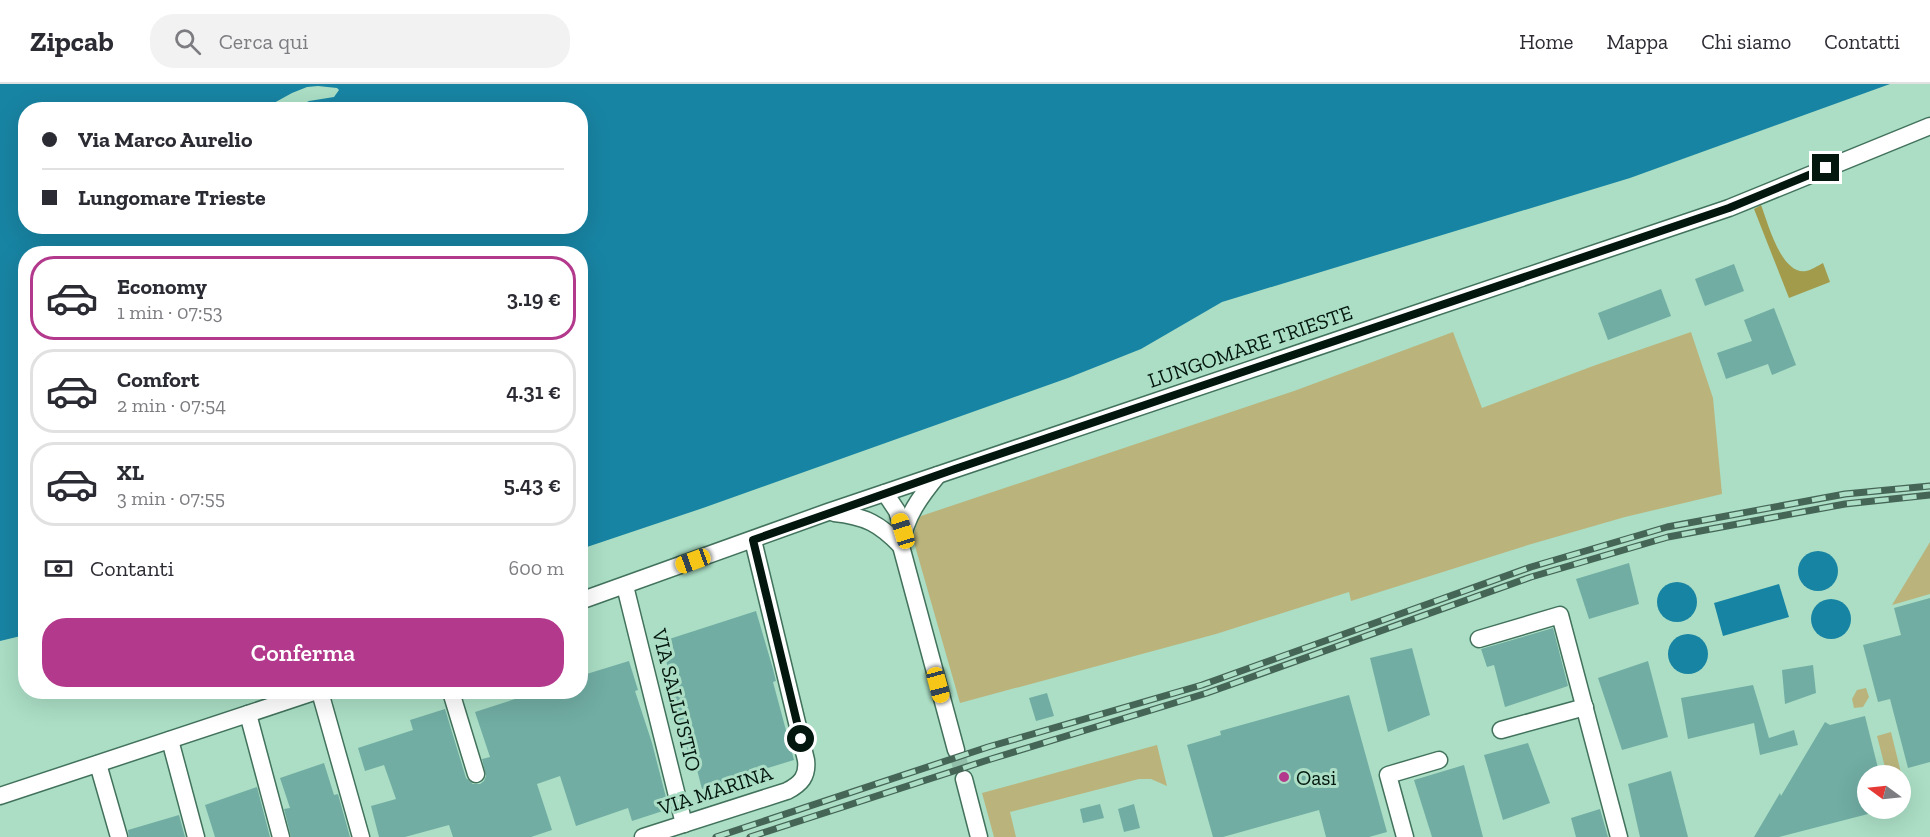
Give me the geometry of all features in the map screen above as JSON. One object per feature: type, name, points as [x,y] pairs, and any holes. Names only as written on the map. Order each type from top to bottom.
[{"type":"street","name":"LUNGOMARE TRIESTE","points":[[588,599],[828,512],[1729,208],[1930,126]]},
{"type":"street","points":[[898,537],[918,500],[939,474]]},
{"type":"street","points":[[885,493],[897,511],[898,537],[956,750]]},
{"type":"street","points":[[828,512],[861,517],[898,537]]},
{"type":"street","name":"VIA MARINA","points":[[643,837],[787,791],[800,783],[806,772],[806,760],[753,540]]},
{"type":"street","name":"VIA SALLUSTIO","points":[[626,586],[684,824]]},
{"type":"street","points":[[1479,639],[1560,615],[1619,837]]},
{"type":"street","points":[[0,796],[293,699]]},
{"type":"street","points":[[322,699],[361,837]]},
{"type":"street","points":[[453,699],[476,774]]},
{"type":"street","points":[[1501,730],[1585,707]]},
{"type":"street","points":[[248,714],[281,837]]},
{"type":"street","points":[[170,740],[196,837]]},
{"type":"street","points":[[1405,837],[1388,775],[1439,760]]},
{"type":"street","points":[[98,764],[119,837]]},
{"type":"street","points":[[964,779],[979,837]]},
{"type":"shaded area","points":[[1761,205],[1777,246],[1789,265],[1797,270],[1806,271],[1823,263],[1830,282],[1789,298],[1754,209]]},
{"type":"shaded area","points":[[1453,332],[1482,408],[1691,332],[1713,398],[1722,494],[1625,517],[1351,601],[1349,592],[1216,634],[960,703],[913,539],[917,522],[921,516],[1294,391]]},
{"type":"shaded area","points":[[1930,542],[1930,594],[1892,605]]},
{"type":"shaded area","points":[[1866,688],[1869,697],[1863,707],[1854,708],[1852,699],[1857,690]]},
{"type":"shaded area","points":[[1891,732],[1899,765],[1884,765],[1877,736]]},
{"type":"shaded area","points":[[1157,745],[1167,786],[1151,779],[1139,779],[1010,812],[1016,837],[994,837],[982,793]]},
{"type":"water","points":[[0,84],[1890,84],[1630,178],[1222,302],[1141,349],[1068,378],[588,547],[588,246],[18,246],[18,637],[0,641]]},
{"type":"water","points":[[1818,551],[1832,557],[1838,571],[1832,585],[1818,591],[1804,585],[1798,571],[1804,557]]},
{"type":"water","points":[[1677,582],[1691,588],[1697,602],[1691,616],[1677,622],[1663,616],[1657,602],[1663,588]]},
{"type":"water","points":[[1779,584],[1789,617],[1723,636],[1714,603]]},
{"type":"water","points":[[1831,599],[1845,605],[1851,619],[1845,633],[1831,639],[1817,633],[1811,619],[1817,605]]},
{"type":"water","points":[[1688,634],[1702,640],[1708,654],[1702,668],[1688,674],[1674,668],[1668,654],[1674,640]]},
{"type":"pier","points":[[318,86],[339,90],[334,97],[307,102],[276,102],[292,93],[307,87]]},
{"type":"building","points":[[1734,264],[1744,291],[1705,306],[1695,279]]},
{"type":"building","points":[[1661,289],[1671,316],[1608,340],[1598,313]]},
{"type":"building","points":[[1774,308],[1796,365],[1772,375],[1768,364],[1726,379],[1717,353],[1752,341],[1744,320]]},
{"type":"building","points":[[1629,563],[1639,604],[1589,619],[1576,579]]},
{"type":"building","points":[[1930,598],[1930,762],[1911,767],[1911,765],[1907,765],[1890,699],[1878,702],[1863,645],[1901,635],[1894,608]]},
{"type":"building","points":[[756,611],[773,669],[776,681],[773,682],[794,760],[741,776],[741,779],[702,789],[693,754],[689,755],[678,721],[668,682],[672,680],[660,642]]},
{"type":"building","points":[[1553,628],[1568,686],[1505,707],[1494,665],[1487,667],[1481,649]]},
{"type":"building","points":[[1412,648],[1430,715],[1388,732],[1370,658]]},
{"type":"building","points":[[629,661],[638,690],[635,691],[652,743],[669,809],[632,821],[628,808],[576,826],[560,776],[537,784],[552,830],[531,837],[453,837],[449,825],[405,837],[379,837],[371,806],[396,799],[384,765],[365,771],[358,748],[413,730],[410,720],[445,709],[466,778],[473,784],[480,784],[486,776],[482,759],[490,757],[475,712],[515,699],[588,699],[588,674]]},
{"type":"building","points":[[1648,661],[1668,737],[1622,750],[1598,678]]},
{"type":"building","points":[[1813,665],[1816,693],[1785,704],[1782,670]]},
{"type":"building","points":[[1753,685],[1769,738],[1794,730],[1798,745],[1760,755],[1754,723],[1688,739],[1681,698]]},
{"type":"building","points":[[1047,693],[1054,716],[1036,721],[1029,698]]},
{"type":"building","name":"Oasi","points":[[1349,695],[1387,832],[1369,837],[1326,837],[1319,810],[1223,837],[1213,837],[1187,745],[1221,735],[1220,731]]},
{"type":"building","points":[[1865,716],[1877,765],[1857,765],[1857,817],[1779,837],[1754,837],[1825,722],[1830,725]]},
{"type":"building","points":[[1528,743],[1550,803],[1503,820],[1484,755]]},
{"type":"building","points":[[324,763],[334,795],[338,794],[350,837],[291,837],[284,809],[290,808],[280,778]]},
{"type":"building","points":[[1464,765],[1483,837],[1432,837],[1414,780]]},
{"type":"building","points":[[1671,771],[1688,837],[1640,837],[1628,784]]},
{"type":"building","points":[[257,787],[270,837],[215,837],[205,805]]},
{"type":"building","points":[[1100,804],[1104,818],[1083,823],[1080,809]]},
{"type":"building","points":[[1134,804],[1140,828],[1124,832],[1118,809]]},
{"type":"building","points":[[1600,809],[1608,837],[1576,837],[1571,818]]},
{"type":"building","points":[[179,815],[185,837],[129,837],[128,830]]},
{"type":"tunnel","points":[[956,750],[964,779]]},
{"type":"railway","points":[[716,837],[988,747],[1202,685],[1531,567],[1667,527],[1845,494],[1930,486]]},
{"type":"railway","points":[[750,837],[991,759],[1207,693],[1531,577],[1668,537],[1845,504],[1930,495]]},
{"type":"place","name":"Oasi","points":[[1284,777]]},
{"type":"route","points":[[801,739],[753,540],[828,512],[1729,208],[1826,168]]}]
